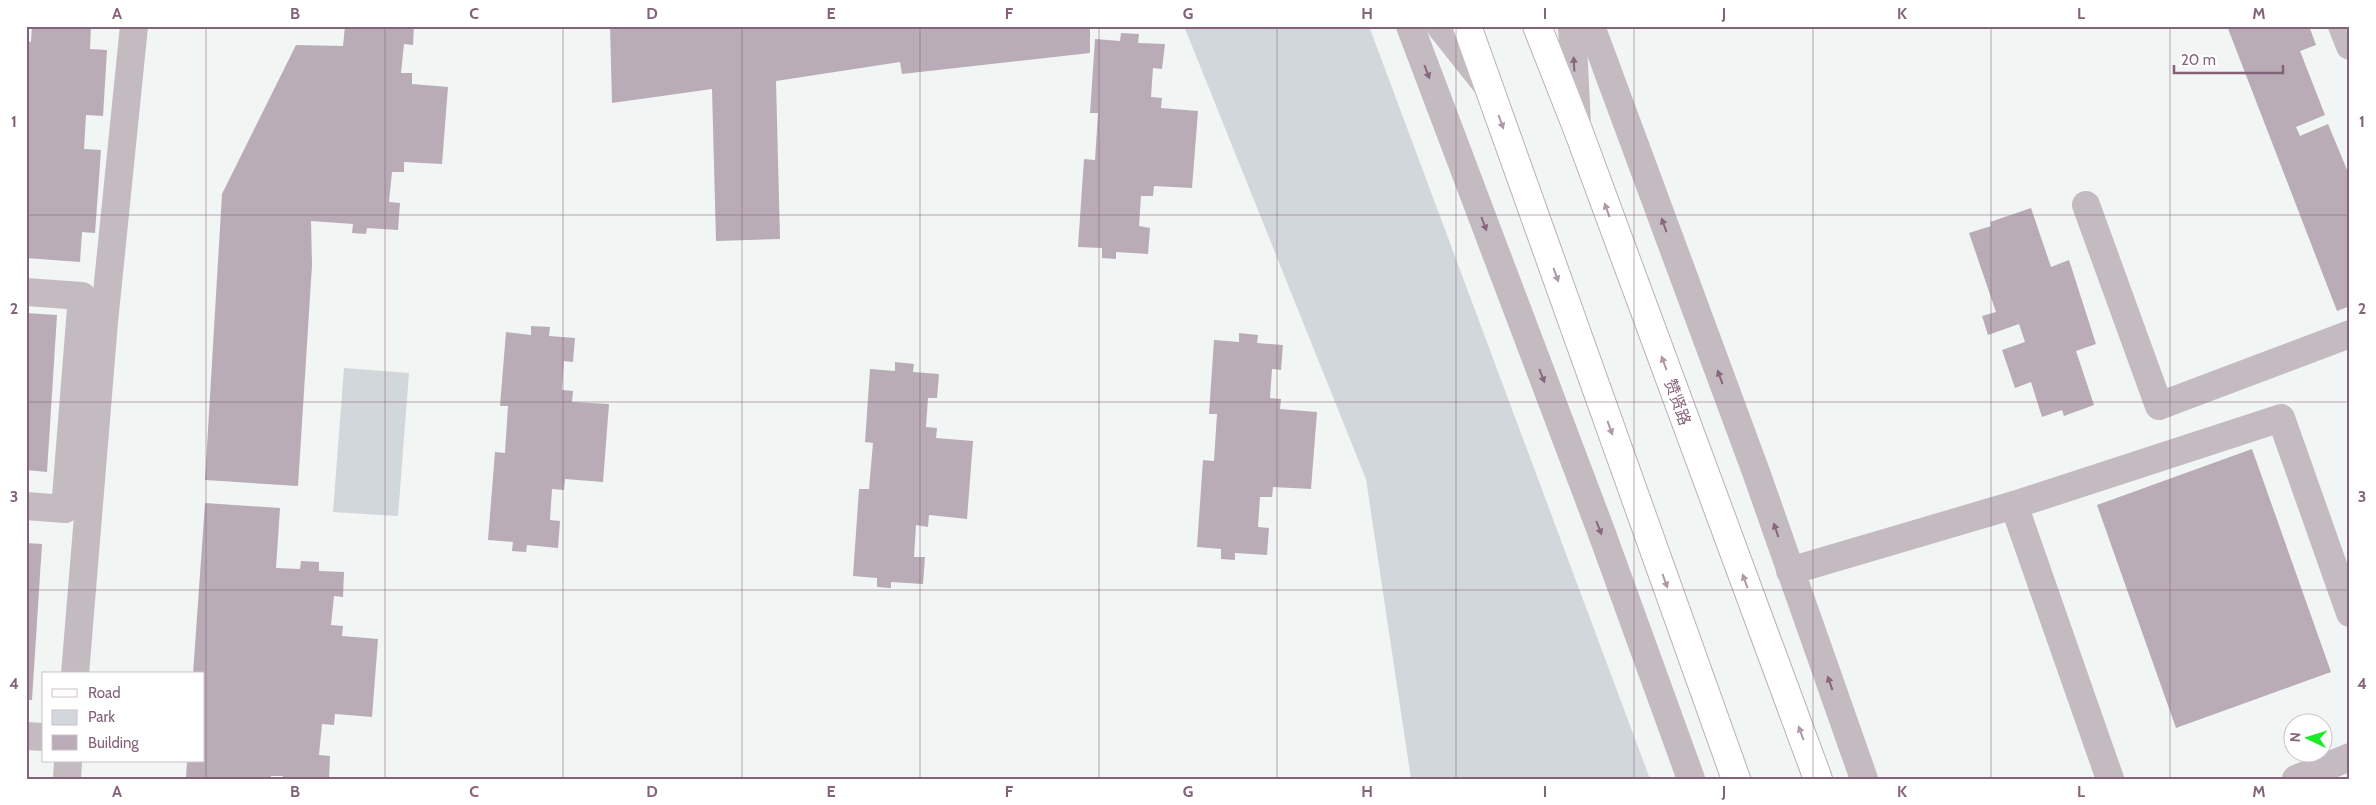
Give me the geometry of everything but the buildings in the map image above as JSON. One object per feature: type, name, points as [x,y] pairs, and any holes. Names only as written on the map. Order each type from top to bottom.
[{"type":"main road","points":[[1467,26],[1736,779]]},
{"type":"main road","name":"赞贤路","points":[[1537,26],[1578,130],[1818,779]]},
{"type":"street","points":[[76,672],[104,322],[134,26]]},
{"type":"street","points":[[1410,26],[1597,522],[1691,779]]},
{"type":"street","points":[[1440,26],[1489,87]]},
{"type":"street","points":[[1572,26],[1578,130]]},
{"type":"street","points":[[1591,26],[1864,779]]},
{"type":"street","points":[[2342,26],[2350,46]]},
{"type":"street","points":[[2086,205],[2159,406],[2350,334]]},
{"type":"street","points":[[26,292],[82,296],[65,509],[26,506]]},
{"type":"street","points":[[1790,571],[2014,505],[2281,418],[2350,612]]},
{"type":"street","points":[[2014,505],[2110,779]]},
{"type":"street","points":[[26,736],[42,737]]},
{"type":"street","points":[[2296,779],[2350,757]]},
{"type":"street","points":[[67,779],[68,762]]},
{"type":"green space","points":[[1184,26],[1369,26],[1650,779],[1411,779],[1366,479]]},
{"type":"green space","points":[[344,368],[409,373],[398,516],[333,512]]}]
